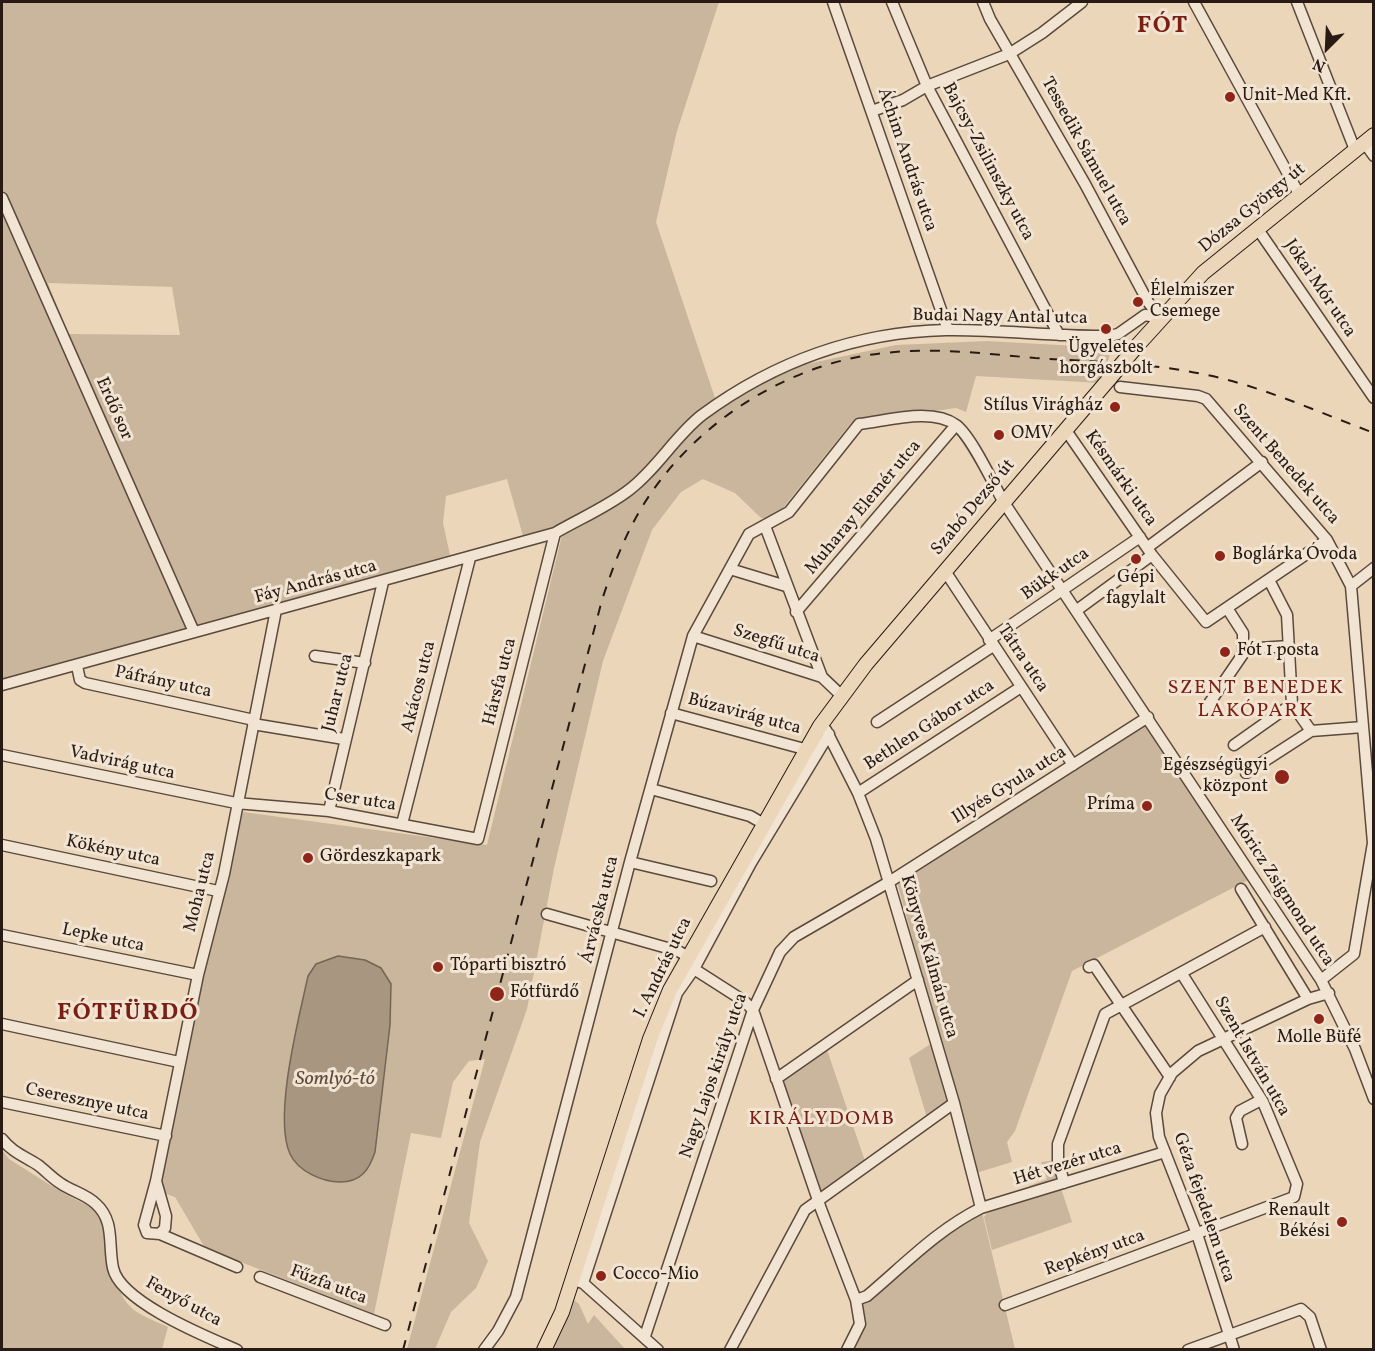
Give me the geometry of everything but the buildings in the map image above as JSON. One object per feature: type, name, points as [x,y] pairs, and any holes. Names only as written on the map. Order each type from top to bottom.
[{"type":"main road","name":"Dózsa György út","points":[[1161,318],[1203,273],[1364,142]]},
{"type":"main road","name":"Szabó Dezső út","points":[[825,730],[842,696],[1065,429],[1115,383],[1136,347],[1161,318]]},
{"type":"main road","name":"I. András utca","points":[[578,1281],[650,1039],[670,990],[687,956],[808,750],[825,730]]},
{"type":"main road","points":[[544,1350],[578,1281]]},
{"type":"street","name":"Áchim András utca","points":[[833,2],[948,330]]},
{"type":"street","name":"Bajcsy-Zsilinszky utca","points":[[892,2],[927,86],[1059,335]]},
{"type":"street","name":"Tessedik Sámuel utca","points":[[983,2],[1148,302],[1161,318]]},
{"type":"street","points":[[872,111],[903,100],[927,86],[1010,54],[1082,2]]},
{"type":"street","points":[[1194,2],[1299,194]]},
{"type":"street","points":[[1297,2],[1364,142],[1374,156]]},
{"type":"street","name":"Erdő sor","points":[[2,198],[5,214],[194,633]]},
{"type":"street","name":"Jókai Mór utca","points":[[1257,228],[1374,398]]},
{"type":"street","name":"Budai Nagy Antal utca","points":[[630,489],[700,417],[750,384],[790,363],[852,341],[908,332],[948,330],[1109,336],[1118,334],[1144,315],[1161,318]]},
{"type":"street","name":"Szent Benedek utca","points":[[1115,383],[1206,399],[1327,540],[1351,586],[1373,843],[1354,954],[1321,980]]},
{"type":"street","name":"Árvácska utca","points":[[484,1350],[516,1297],[630,862],[693,636],[749,534],[789,512],[859,424],[928,417],[947,420],[956,425]]},
{"type":"street","name":"Móricz Zsigmond utca","points":[[956,425],[962,430],[1003,501],[1064,589],[1321,980],[1355,1049],[1374,1099]]},
{"type":"street","name":"Muharay Elemér utca","points":[[796,612],[956,425]]},
{"type":"street","name":"Késmárki utca","points":[[1065,429],[1150,551],[1206,622],[1227,608]]},
{"type":"street","points":[[1077,610],[1262,462]]},
{"type":"street","name":"Fáy András utca","points":[[2,685],[555,533],[630,489]]},
{"type":"street","points":[[765,526],[822,677]]},
{"type":"street","name":"Hársfa utca","points":[[478,839],[555,533]]},
{"type":"street","name":"Bükk utca","points":[[877,722],[1140,537]]},
{"type":"street","points":[[1204,711],[1243,654],[1243,633],[1227,608],[1327,540]]},
{"type":"street","name":"Akácos utca","points":[[402,824],[470,558]]},
{"type":"street","points":[[1351,586],[1374,568]]},
{"type":"street","points":[[730,569],[786,586]]},
{"type":"street","name":"Tátra utca","points":[[945,572],[1073,765]]},
{"type":"street","points":[[1269,580],[1287,615],[1292,704],[1311,730]]},
{"type":"street","name":"Juhar utca","points":[[328,811],[383,582]]},
{"type":"street","name":"Moha utca","points":[[156,1180],[166,1216],[165,1228],[160,1233],[147,1233],[144,1225],[156,1180],[198,975],[224,874],[236,803],[276,610]]},
{"type":"street","name":"Szegfű utca","points":[[693,636],[822,677],[842,696]]},
{"type":"street","points":[[1259,648],[1289,646]]},
{"type":"street","points":[[315,656],[364,663]]},
{"type":"street","name":"Páfrány utca","points":[[76,666],[80,680],[85,683],[253,722],[344,739]]},
{"type":"street","name":"Bethlen Gábor utca","points":[[858,794],[1021,687]]},
{"type":"street","points":[[1233,745],[1292,704]]},
{"type":"street","name":"Búzavirág utca","points":[[672,713],[808,750]]},
{"type":"street","name":"Illyés Gyula utca","points":[[889,882],[1148,717]]},
{"type":"street","points":[[1246,773],[1311,730],[1363,727]]},
{"type":"street","name":"Könyves Kálmán utca","points":[[825,730],[858,794],[889,882],[954,1103],[981,1208]]},
{"type":"street","name":"I. András utca","points":[[578,1281],[677,993],[694,969],[825,730]]},
{"type":"street","name":"Vadvirág utca","points":[[2,755],[236,803]]},
{"type":"street","points":[[651,789],[750,816],[764,824]]},
{"type":"street","name":"Cser utca","points":[[236,803],[328,811],[478,839]]},
{"type":"street","name":"Kökény utca","points":[[2,845],[218,891]]},
{"type":"street","points":[[630,862],[711,881]]},
{"type":"street","name":"Nagy Lajos király utca","points":[[645,1336],[753,1011],[780,952],[794,937],[889,882]]},
{"type":"street","points":[[1241,889],[1308,999]]},
{"type":"street","points":[[547,915],[678,951],[687,956]]},
{"type":"street","points":[[1064,1183],[1058,1160],[1058,1144],[1105,1014],[1265,927]]},
{"type":"street","name":"Lepke utca","points":[[2,935],[198,975]]},
{"type":"street","points":[[1089,967],[1094,965],[1170,1077]]},
{"type":"street","points":[[694,969],[744,1001],[753,1011],[817,1199],[856,1300],[860,1324],[847,1350]]},
{"type":"street","name":"Szent István utca","points":[[1182,974],[1261,1100],[1297,1184],[1294,1197],[1197,1234]]},
{"type":"street","points":[[776,1079],[918,980]]},
{"type":"street","name":"Géza fejedelem utca","points":[[1234,1350],[1197,1234],[1165,1152],[1156,1113],[1160,1094],[1170,1077],[1198,1051],[1308,999],[1329,993]]},
{"type":"street","points":[[2,1024],[179,1062]]},
{"type":"street","points":[[1242,1144],[1236,1118],[1240,1111],[1261,1100]]},
{"type":"street","name":"Cseresznye utca","points":[[2,1102],[165,1136]]},
{"type":"street","points":[[730,1350],[805,1210],[817,1199],[954,1103]]},
{"type":"street","name":"Fenyő utca","points":[[2,1139],[11,1151],[39,1166],[60,1184],[94,1202],[104,1212],[108,1222],[113,1270],[118,1281],[137,1299],[218,1346],[237,1350]]},
{"type":"street","name":"Hét vezér utca","points":[[856,1300],[867,1296],[948,1227],[981,1208],[1165,1152]]},
{"type":"street","points":[[160,1233],[237,1267]]},
{"type":"street","name":"Repkény utca","points":[[1005,1305],[1197,1234]]},
{"type":"street","name":"Fűzfa utca","points":[[260,1277],[385,1325]]},
{"type":"street","points":[[578,1281],[645,1336],[658,1350]]},
{"type":"street","points":[[1188,1350],[1301,1310],[1310,1317],[1321,1350]]},
{"type":"shaded area","points":[[2,2],[719,2],[677,131],[656,222],[716,401],[807,364],[896,345],[987,341],[1112,348],[1101,383],[976,376],[966,412],[956,408],[851,423],[775,518],[761,518],[735,493],[703,479],[681,492],[652,530],[603,661],[554,868],[527,1009],[480,1142],[469,1223],[488,1261],[476,1288],[451,1312],[435,1349],[407,1349],[485,1059],[469,1061],[453,1082],[441,1138],[411,1133],[374,1314],[205,1248],[175,1197],[158,1191],[218,906],[243,812],[487,845],[562,535],[523,536],[507,479],[446,496],[443,523],[450,555],[2,681]],"holes":[[[48,283],[172,287],[180,335],[68,334]],[[316,964],[390,1025],[375,1152],[363,1175],[346,1182],[287,1145],[287,1079],[308,976]]]},
{"type":"shaded area","points":[[1146,723],[1254,877],[1072,971],[1015,1131],[1007,1142],[1012,1162],[976,1173],[897,882]]},
{"type":"shaded area","points":[[935,1041],[954,1103],[928,1121],[909,1058]]},
{"type":"shaded area","points":[[825,1044],[866,1164],[817,1199],[776,1079]]},
{"type":"shaded area","points":[[2,1150],[9,1159],[63,1193],[110,1217],[113,1267],[120,1291],[134,1310],[168,1327],[162,1349],[2,1349]]},
{"type":"shaded area","points":[[1058,1160],[1064,1183],[1032,1194],[1029,1186],[1047,1179],[1041,1162]]},
{"type":"shaded area","points":[[1061,1188],[1072,1222],[992,1250],[984,1217],[987,1213]]},
{"type":"shaded area","points":[[981,1208],[1015,1349],[847,1350],[857,1334],[856,1300]]},
{"type":"shaded area","points":[[569,1296],[579,1304],[588,1324],[594,1315],[625,1349],[546,1350]]},
{"type":"water","name":"Somlyó-tó","points":[[338,956],[365,960],[381,968],[391,984],[390,1025],[375,1152],[363,1174],[353,1180],[340,1182],[326,1180],[299,1166],[290,1154],[284,1116],[289,1067],[308,976],[316,964]]},
{"type":"railway","points":[[403,1350],[602,600],[618,555],[639,512],[686,450],[748,401],[782,382],[819,367],[857,357],[913,351],[965,352],[1128,364],[1197,373],[1259,389],[1374,433]]},
{"type":"place","name":"Unit-Med Kft.","points":[[1230,97]]},
{"type":"place","name":"Élelmiszer Csemege","points":[[1138,302]]},
{"type":"place","name":"Ügyeletes horgászbolt","points":[[1106,329]]},
{"type":"place","name":"Stílus Virágház","points":[[1115,407]]},
{"type":"place","name":"OMV","points":[[999,435]]},
{"type":"place","name":"Boglárka Óvoda","points":[[1220,556]]},
{"type":"place","name":"Gépi fagylalt","points":[[1136,559]]},
{"type":"place","name":"Fót 1 posta","points":[[1225,652]]},
{"type":"place","name":"Egészségügyi központ","points":[[1282,777]]},
{"type":"place","name":"Príma","points":[[1147,806]]},
{"type":"place","name":"Gördeszkapark","points":[[308,858]]},
{"type":"place","name":"Tóparti bisztró","points":[[438,967]]},
{"type":"place","name":"Fótfürdő","points":[[497,994]]},
{"type":"place","name":"Molle Büfé","points":[[1319,1019]]},
{"type":"place","name":"Renault Békési","points":[[1342,1222]]},
{"type":"place","name":"Cocco-Mio","points":[[601,1276]]},
{"type":"district","name":"FÓT","points":[[1163,28]]},
{"type":"district","name":"SZENT BENEDEK LAKÓPARK","points":[[1256,700]]},
{"type":"district","name":"FÓTFÜRDŐ","points":[[128,1015]]},
{"type":"district","name":"KIRÁLYDOMB","points":[[822,1120]]}]
